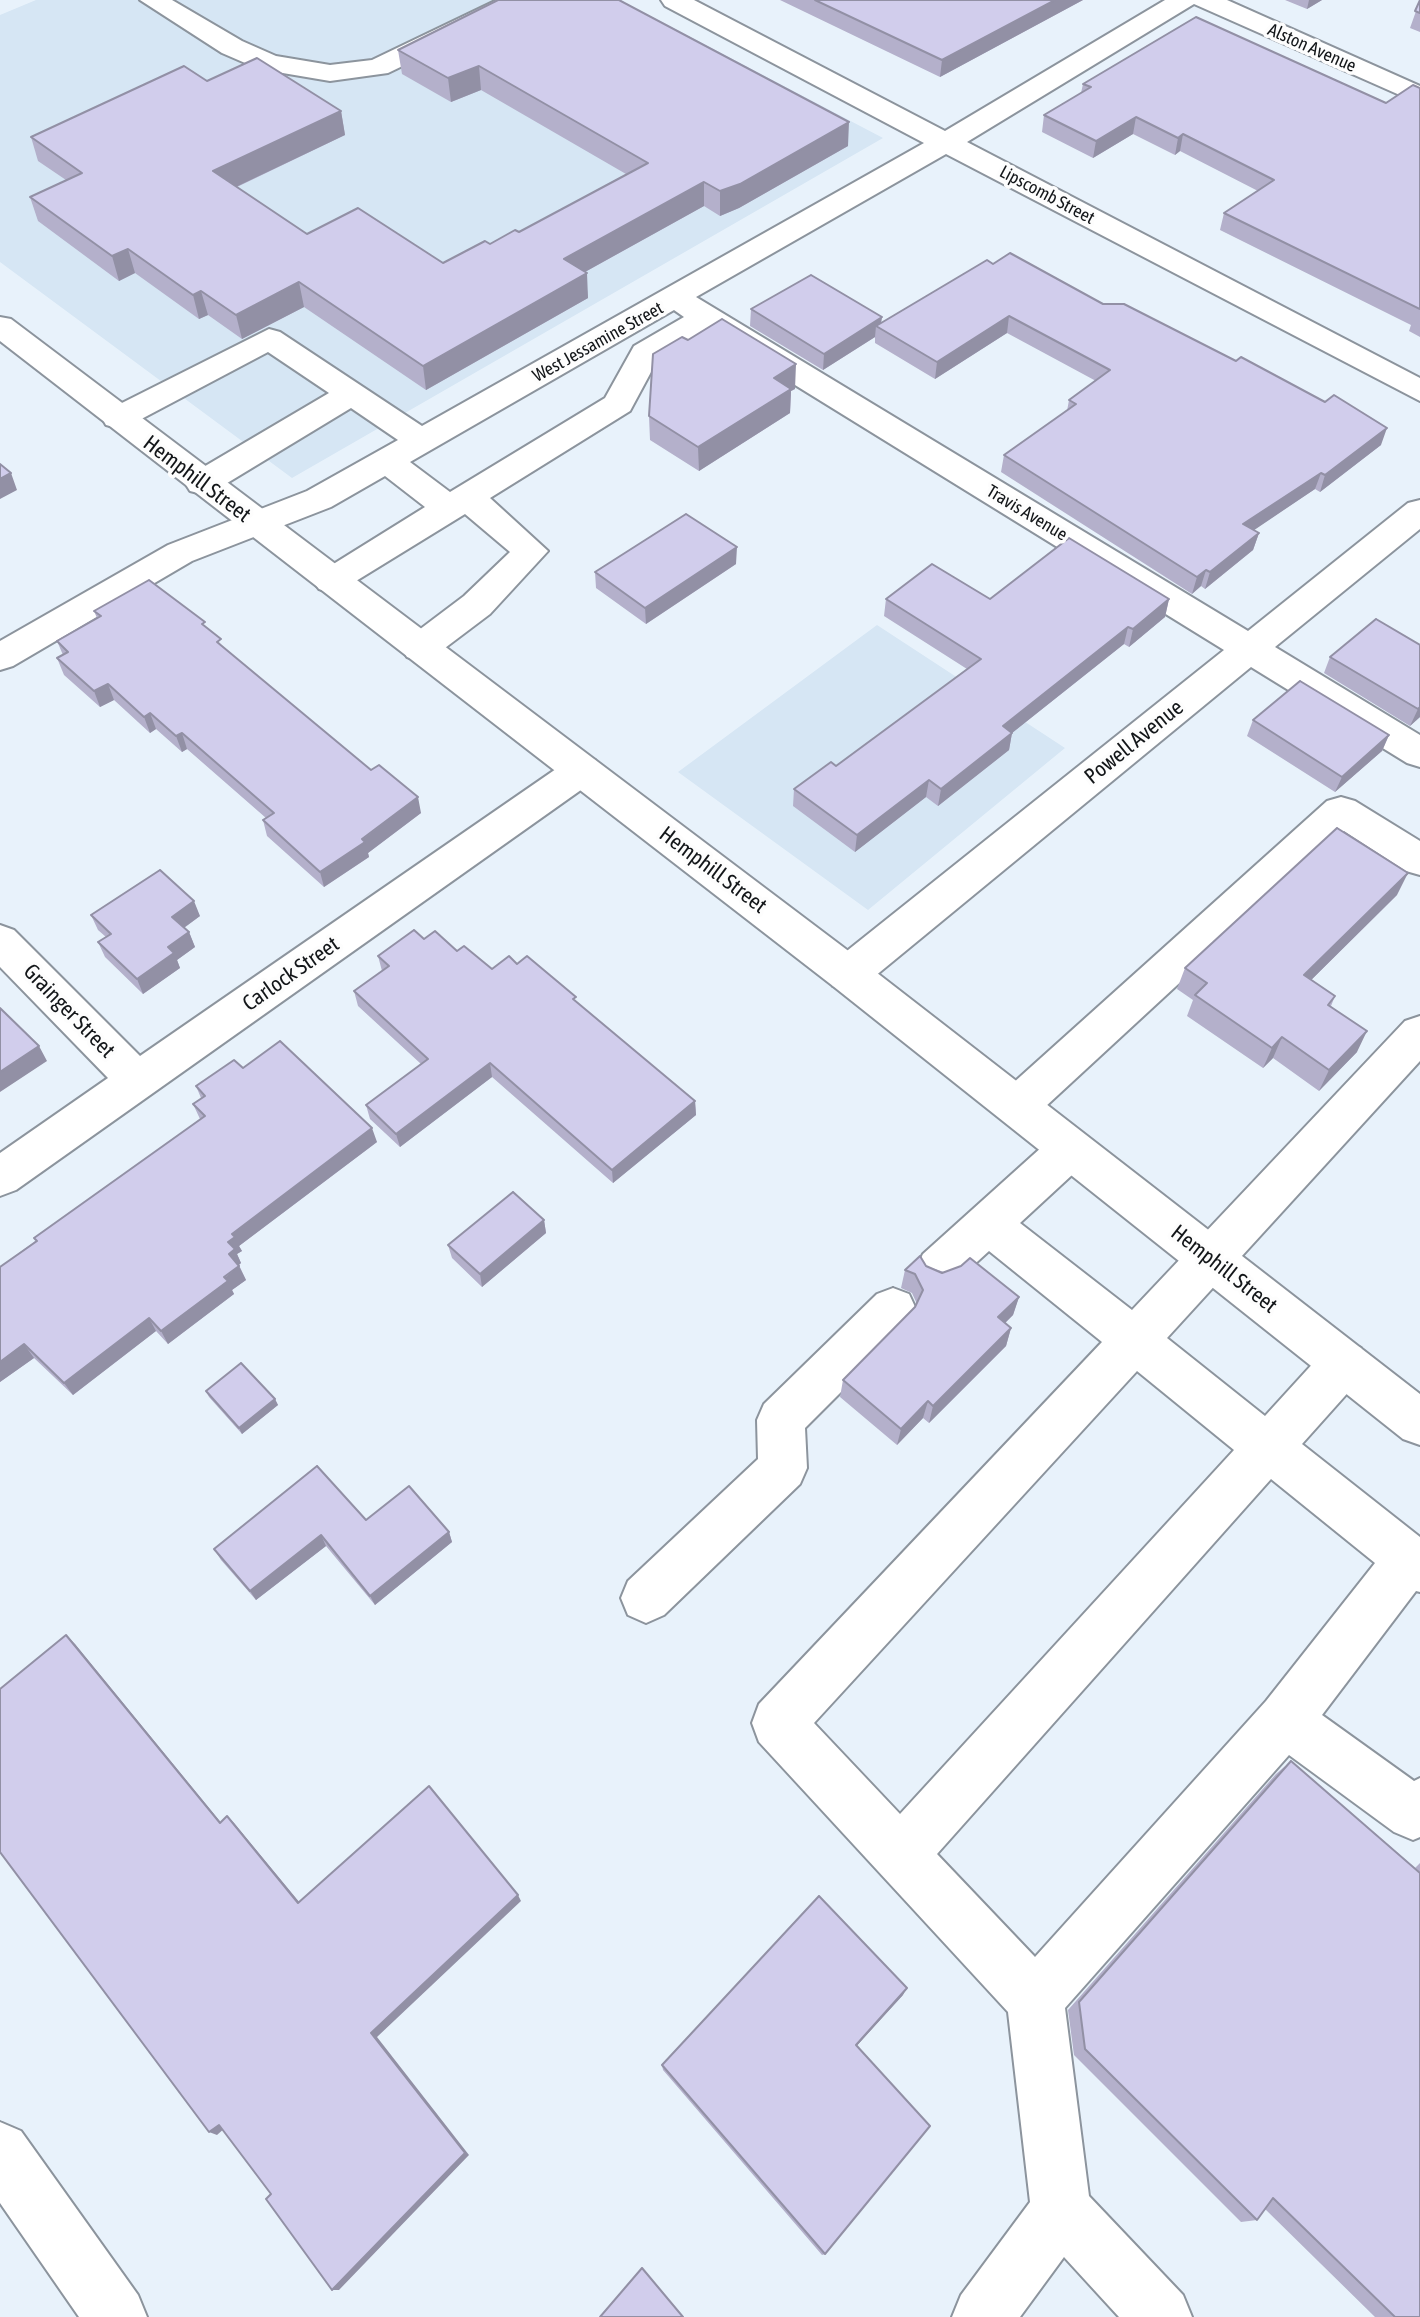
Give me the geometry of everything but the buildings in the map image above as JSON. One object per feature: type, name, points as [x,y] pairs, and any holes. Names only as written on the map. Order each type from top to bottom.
[{"type":"street","points":[[153,0],[232,47],[269,63],[330,73],[378,67],[518,0]]},
{"type":"street","name":"Lipscomb Street","points":[[674,0],[1420,391]]},
{"type":"street","name":"West Jessamine Street","points":[[0,657],[180,553],[319,499],[422,441],[567,397],[676,298],[1184,0]]},
{"type":"street","name":"Alston Avenue","points":[[1205,0],[1420,96]]},
{"type":"street","name":"Travis Avenue","points":[[676,298],[1420,753]]},
{"type":"street","points":[[331,581],[459,504],[567,397],[618,404],[645,353],[706,317]]},
{"type":"street","name":"Hemphill Street","points":[[0,326],[848,974],[1420,1423]]},
{"type":"street","points":[[118,418],[269,339],[422,441]]},
{"type":"street","points":[[202,483],[351,394]]},
{"type":"street","points":[[387,461],[531,551],[477,605],[420,648]]},
{"type":"street","name":"Powell Avenue","points":[[848,974],[1420,511]]},
{"type":"street","name":"Carlock Street","points":[[0,1177],[582,770]]},
{"type":"street","points":[[1017,1106],[1341,811],[1420,860]]},
{"type":"street","name":"Grainger Street","points":[[0,941],[138,1081]]},
{"type":"street","points":[[1161,2317],[1061,2210],[1035,1999],[778,1723],[1420,1033]]},
{"type":"street","points":[[939,1268],[1069,1150]]},
{"type":"street","points":[[988,1224],[1415,1564],[1285,1720],[1035,1999]]},
{"type":"street","points":[[646,1598],[783,1468],[781,1420],[893,1309]]},
{"type":"street","points":[[901,1854],[1344,1363]]},
{"type":"street","points":[[1285,1720],[1413,1813],[1420,1805]]},
{"type":"street","points":[[0,2152],[116,2317]]},
{"type":"street","points":[[983,2317],[1061,2210]]},
{"type":"shaded area","points":[[36,0],[620,0],[883,138],[292,478],[0,262],[0,15]]},
{"type":"shaded area","points":[[877,625],[1065,748],[868,910],[678,772]]}]
